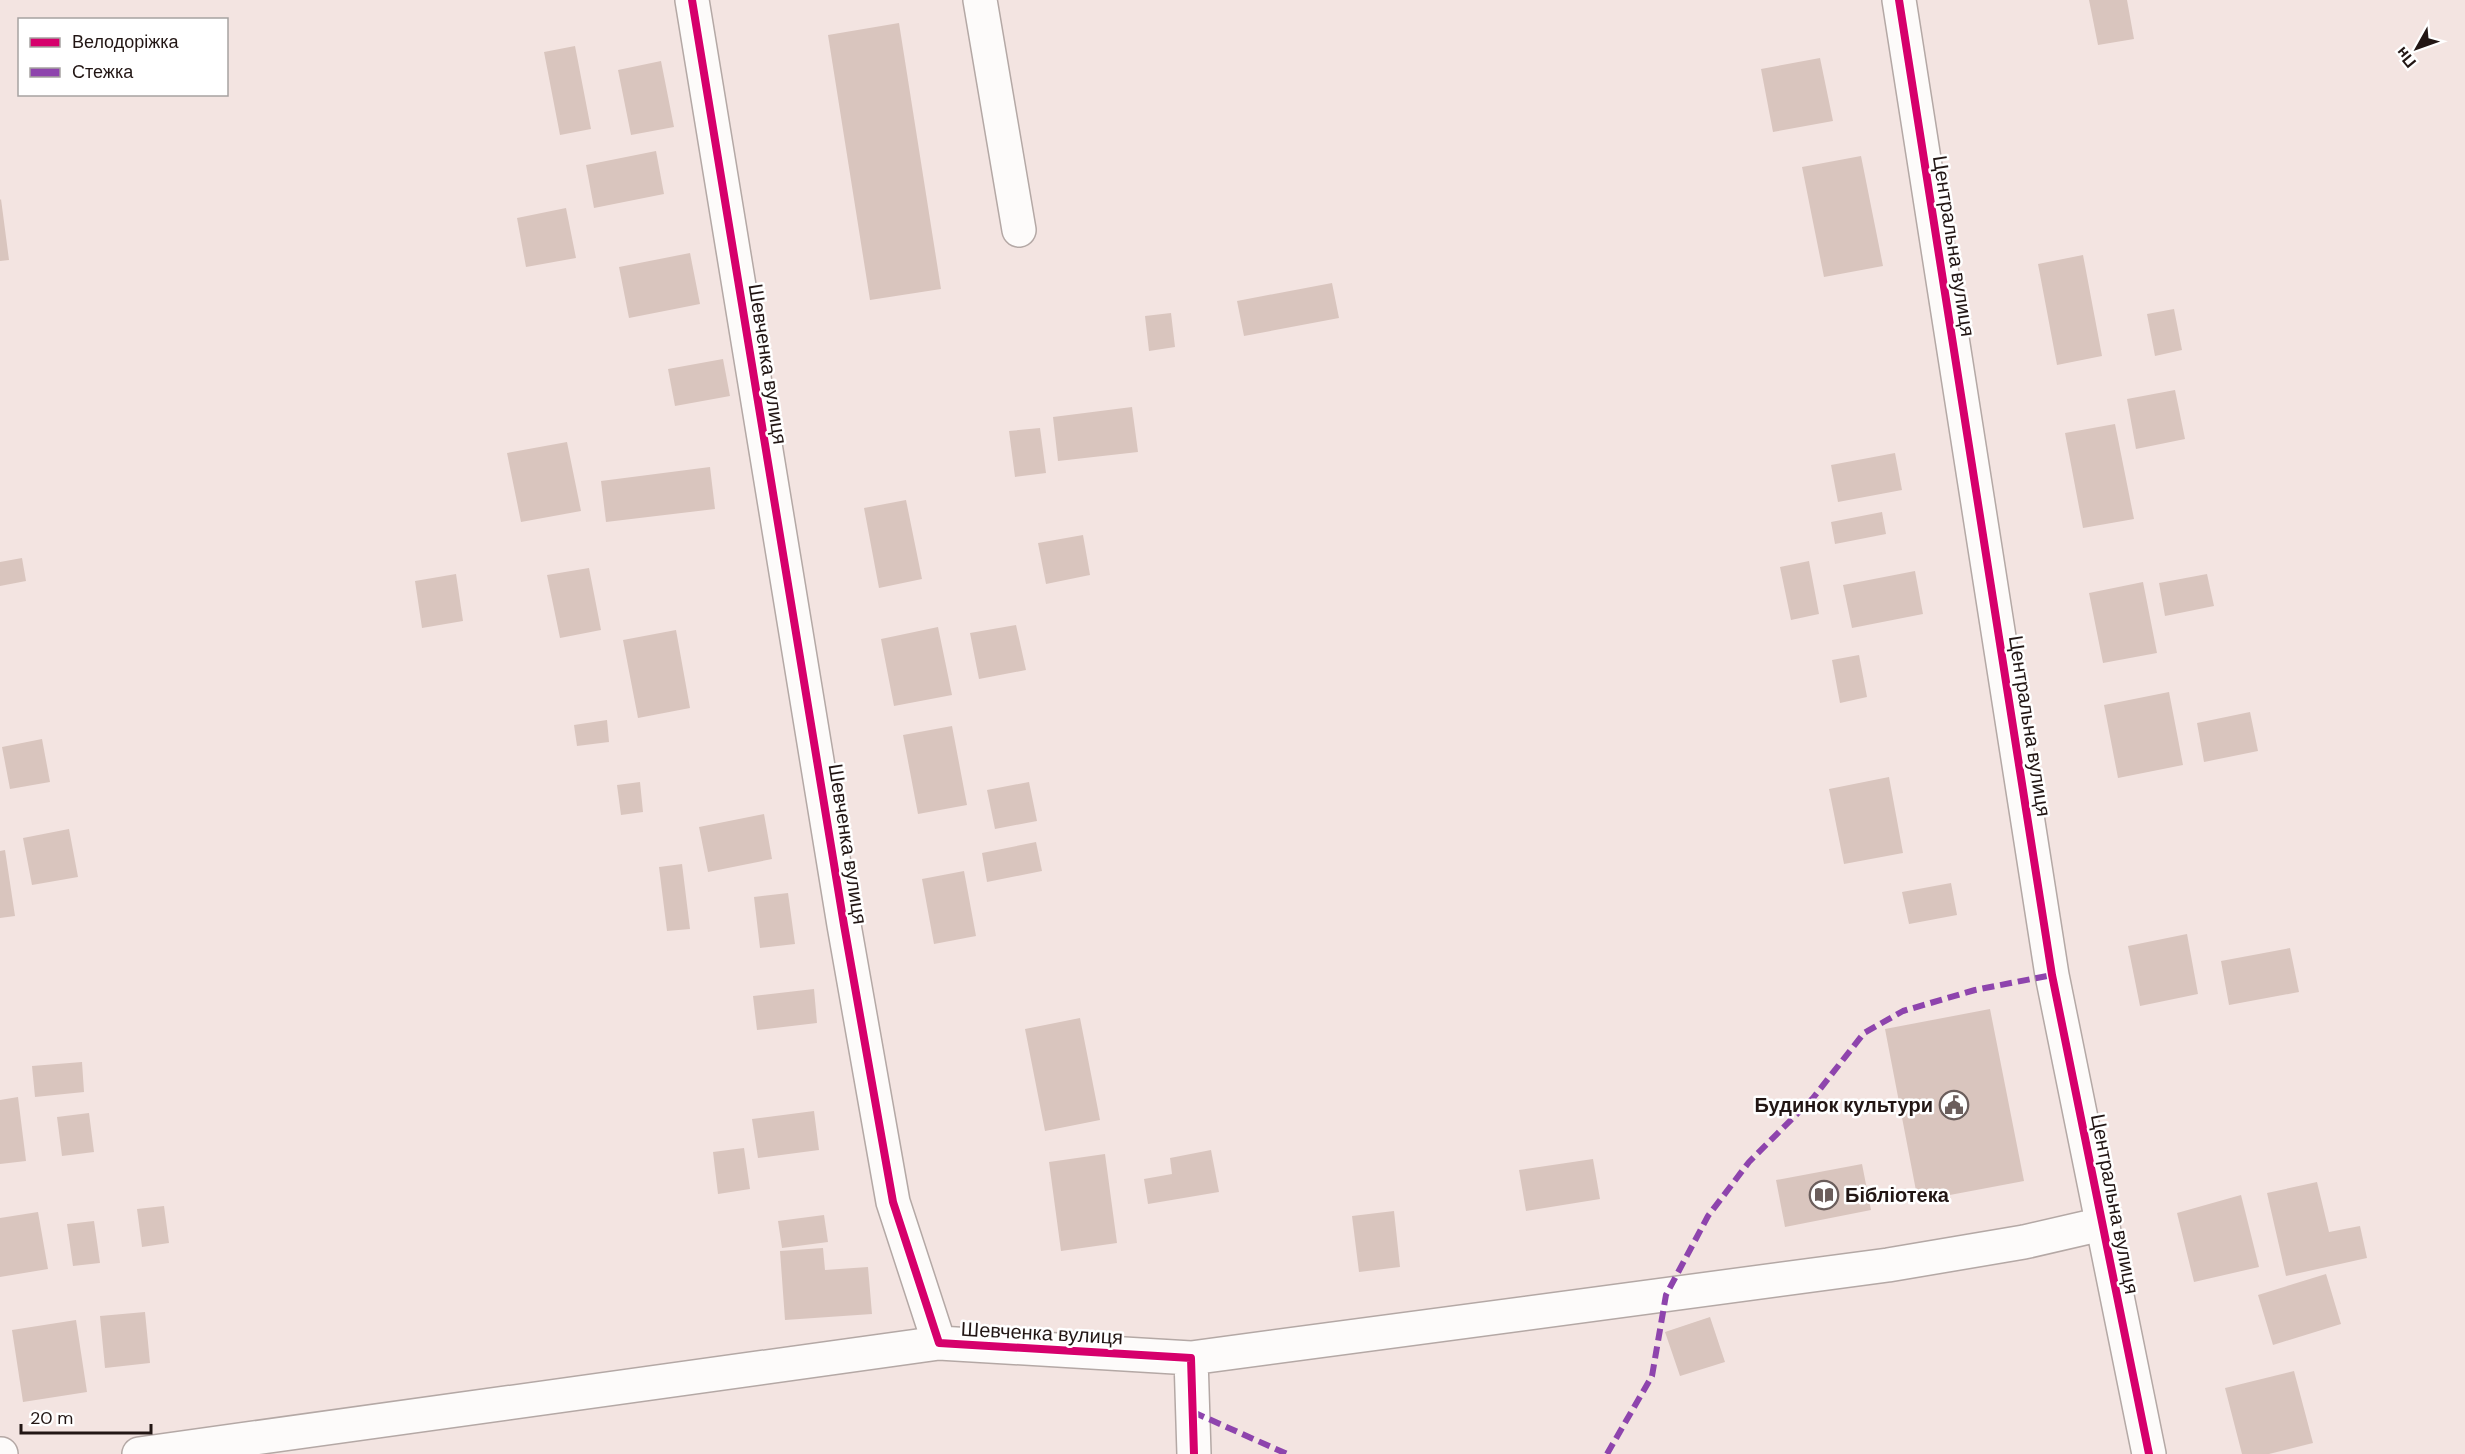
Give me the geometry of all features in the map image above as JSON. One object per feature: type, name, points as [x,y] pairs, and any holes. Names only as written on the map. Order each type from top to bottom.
[{"type":"street","name":"Шевченка вулиця","points":[[692,0],[844,925],[893,1202],[939,1343],[1191,1358],[1888,1265],[2024,1242],[2102,1224]]},
{"type":"street","points":[[980,0],[1019,230]]},
{"type":"street","name":"Центральна вулиця","points":[[1899,0],[2052,975],[2149,1454]]},
{"type":"street","points":[[139,1454],[939,1343]]},
{"type":"street","points":[[1191,1358],[1194,1454]]},
{"type":"building","points":[[2089,0],[2127,0],[2134,39],[2098,45]]},
{"type":"building","points":[[899,23],[941,289],[870,300],[828,35]]},
{"type":"building","points":[[575,46],[591,129],[560,135],[544,52]]},
{"type":"building","points":[[1820,58],[1833,121],[1773,132],[1761,69]]},
{"type":"building","points":[[661,61],[674,127],[631,135],[618,70]]},
{"type":"building","points":[[656,151],[664,194],[594,208],[586,165]]},
{"type":"building","points":[[1861,156],[1883,266],[1824,277],[1802,167]]},
{"type":"building","points":[[0,200],[9,260],[0,261]]},
{"type":"building","points":[[566,208],[576,258],[526,267],[517,218]]},
{"type":"building","points":[[690,253],[700,304],[629,318],[619,267]]},
{"type":"building","points":[[2083,255],[2102,356],[2057,365],[2038,264]]},
{"type":"building","points":[[1332,283],[1339,318],[1244,336],[1237,301]]},
{"type":"building","points":[[2174,309],[2182,350],[2155,356],[2147,314]]},
{"type":"building","points":[[1171,313],[1175,347],[1149,351],[1145,316]]},
{"type":"building","points":[[723,359],[730,396],[675,406],[668,369]]},
{"type":"building","points":[[2175,390],[2185,439],[2136,449],[2127,399]]},
{"type":"building","points":[[1132,407],[1138,452],[1058,461],[1053,417]]},
{"type":"building","points":[[2115,424],[2134,519],[2083,528],[2065,433]]},
{"type":"building","points":[[1040,428],[1046,473],[1015,477],[1009,431]]},
{"type":"building","points":[[567,442],[581,511],[521,522],[507,453]]},
{"type":"building","points":[[1895,453],[1902,490],[1838,502],[1831,465]]},
{"type":"building","points":[[710,467],[715,509],[606,522],[601,481]]},
{"type":"building","points":[[906,500],[922,579],[879,588],[864,508]]},
{"type":"building","points":[[1882,512],[1886,534],[1835,544],[1831,522]]},
{"type":"building","points":[[1083,535],[1090,575],[1046,584],[1038,543]]},
{"type":"building","points":[[22,558],[26,581],[0,586],[0,562]]},
{"type":"building","points":[[1809,561],[1819,614],[1791,620],[1780,567]]},
{"type":"building","points":[[589,568],[601,630],[560,638],[547,575]]},
{"type":"building","points":[[1915,571],[1923,614],[1852,628],[1843,585]]},
{"type":"building","points":[[456,574],[463,621],[422,628],[415,581]]},
{"type":"building","points":[[2207,574],[2214,606],[2165,616],[2159,583]]},
{"type":"building","points":[[2143,582],[2157,653],[2103,663],[2089,593]]},
{"type":"building","points":[[1016,625],[1026,670],[979,679],[970,633]]},
{"type":"building","points":[[938,627],[952,695],[894,706],[881,639]]},
{"type":"building","points":[[676,630],[690,708],[638,718],[623,640]]},
{"type":"building","points":[[1859,655],[1867,697],[1840,703],[1832,660]]},
{"type":"building","points":[[2169,692],[2183,765],[2118,778],[2104,705]]},
{"type":"building","points":[[2250,712],[2258,751],[2204,762],[2197,723]]},
{"type":"building","points":[[607,720],[609,742],[577,746],[574,725]]},
{"type":"building","points":[[952,726],[967,805],[918,814],[903,735]]},
{"type":"building","points":[[42,739],[50,782],[10,789],[2,747]]},
{"type":"building","points":[[1889,777],[1903,853],[1844,864],[1829,789]]},
{"type":"building","points":[[640,782],[643,812],[621,815],[617,785]]},
{"type":"building","points":[[1029,782],[1037,821],[995,829],[987,790]]},
{"type":"building","points":[[764,814],[772,859],[708,872],[699,827]]},
{"type":"building","points":[[69,829],[78,877],[32,885],[23,838]]},
{"type":"building","points":[[1036,842],[1042,871],[987,882],[982,853]]},
{"type":"building","points":[[5,850],[15,916],[0,918],[0,851]]},
{"type":"building","points":[[682,864],[690,929],[667,931],[659,867]]},
{"type":"building","points":[[964,871],[976,936],[934,944],[922,879]]},
{"type":"building","points":[[1951,883],[1957,915],[1909,924],[1902,892]]},
{"type":"building","points":[[788,893],[795,944],[760,948],[754,897]]},
{"type":"building","points":[[2187,934],[2198,994],[2140,1006],[2128,946]]},
{"type":"building","points":[[2290,948],[2299,992],[2229,1005],[2221,961]]},
{"type":"building","points":[[814,989],[817,1023],[757,1030],[753,996]]},
{"type":"building","name":"Будинок культури","points":[[1990,1009],[2024,1181],[1918,1201],[1885,1029]]},
{"type":"building","points":[[1080,1018],[1100,1120],[1045,1131],[1025,1029]]},
{"type":"building","points":[[82,1062],[84,1092],[35,1097],[32,1066]]},
{"type":"building","points":[[18,1097],[26,1161],[0,1164],[0,1100]]},
{"type":"building","points":[[814,1111],[819,1150],[758,1158],[752,1119]]},
{"type":"building","points":[[89,1113],[94,1152],[62,1156],[57,1117]]},
{"type":"building","points":[[744,1148],[750,1189],[718,1194],[713,1152]]},
{"type":"building","points":[[1211,1150],[1219,1192],[1148,1204],[1144,1179],[1172,1174],[1170,1158]]},
{"type":"building","points":[[1105,1154],[1117,1243],[1061,1251],[1049,1162]]},
{"type":"building","points":[[1593,1159],[1600,1199],[1526,1211],[1519,1170]]},
{"type":"building","name":"Бібліотека","points":[[1862,1164],[1871,1210],[1785,1227],[1776,1180]]},
{"type":"building","points":[[2317,1182],[2329,1232],[2360,1226],[2367,1258],[2286,1276],[2267,1193]]},
{"type":"building","points":[[2241,1195],[2259,1267],[2194,1282],[2177,1213]]},
{"type":"building","points":[[164,1206],[169,1243],[142,1247],[137,1209]]},
{"type":"building","points":[[1394,1211],[1400,1267],[1359,1272],[1352,1216]]},
{"type":"building","points":[[38,1212],[48,1269],[0,1277],[0,1218]]},
{"type":"building","points":[[824,1215],[828,1242],[782,1248],[778,1221]]},
{"type":"building","points":[[94,1221],[100,1263],[73,1266],[67,1224]]},
{"type":"building","points":[[823,1248],[825,1270],[868,1267],[872,1314],[785,1320],[780,1251]]},
{"type":"building","points":[[2326,1274],[2341,1324],[2273,1345],[2258,1295]]},
{"type":"building","points":[[145,1312],[150,1363],[105,1368],[100,1316]]},
{"type":"building","points":[[1710,1317],[1725,1362],[1680,1376],[1665,1332]]},
{"type":"building","points":[[76,1320],[87,1392],[23,1402],[12,1330]]},
{"type":"building","points":[[2294,1371],[2313,1443],[2269,1454],[2242,1454],[2225,1388]]},
{"type":"marked path","points":[[1607,1454],[1652,1376],[1666,1295],[1708,1216],[1749,1162],[1813,1098],[1864,1033],[1903,1011],[1975,990],[2052,975]]},
{"type":"marked path","points":[[1193,1412],[1287,1454]]},
{"type":"cycle path","points":[[692,0],[844,925],[893,1202],[939,1343],[1191,1358],[1194,1454]]},
{"type":"cycle path","points":[[1899,0],[2052,975],[2149,1454]]},
{"type":"place","name":"Будинок культури","points":[[1954,1105]]},
{"type":"place","name":"Бібліотека","points":[[1824,1195]]}]
